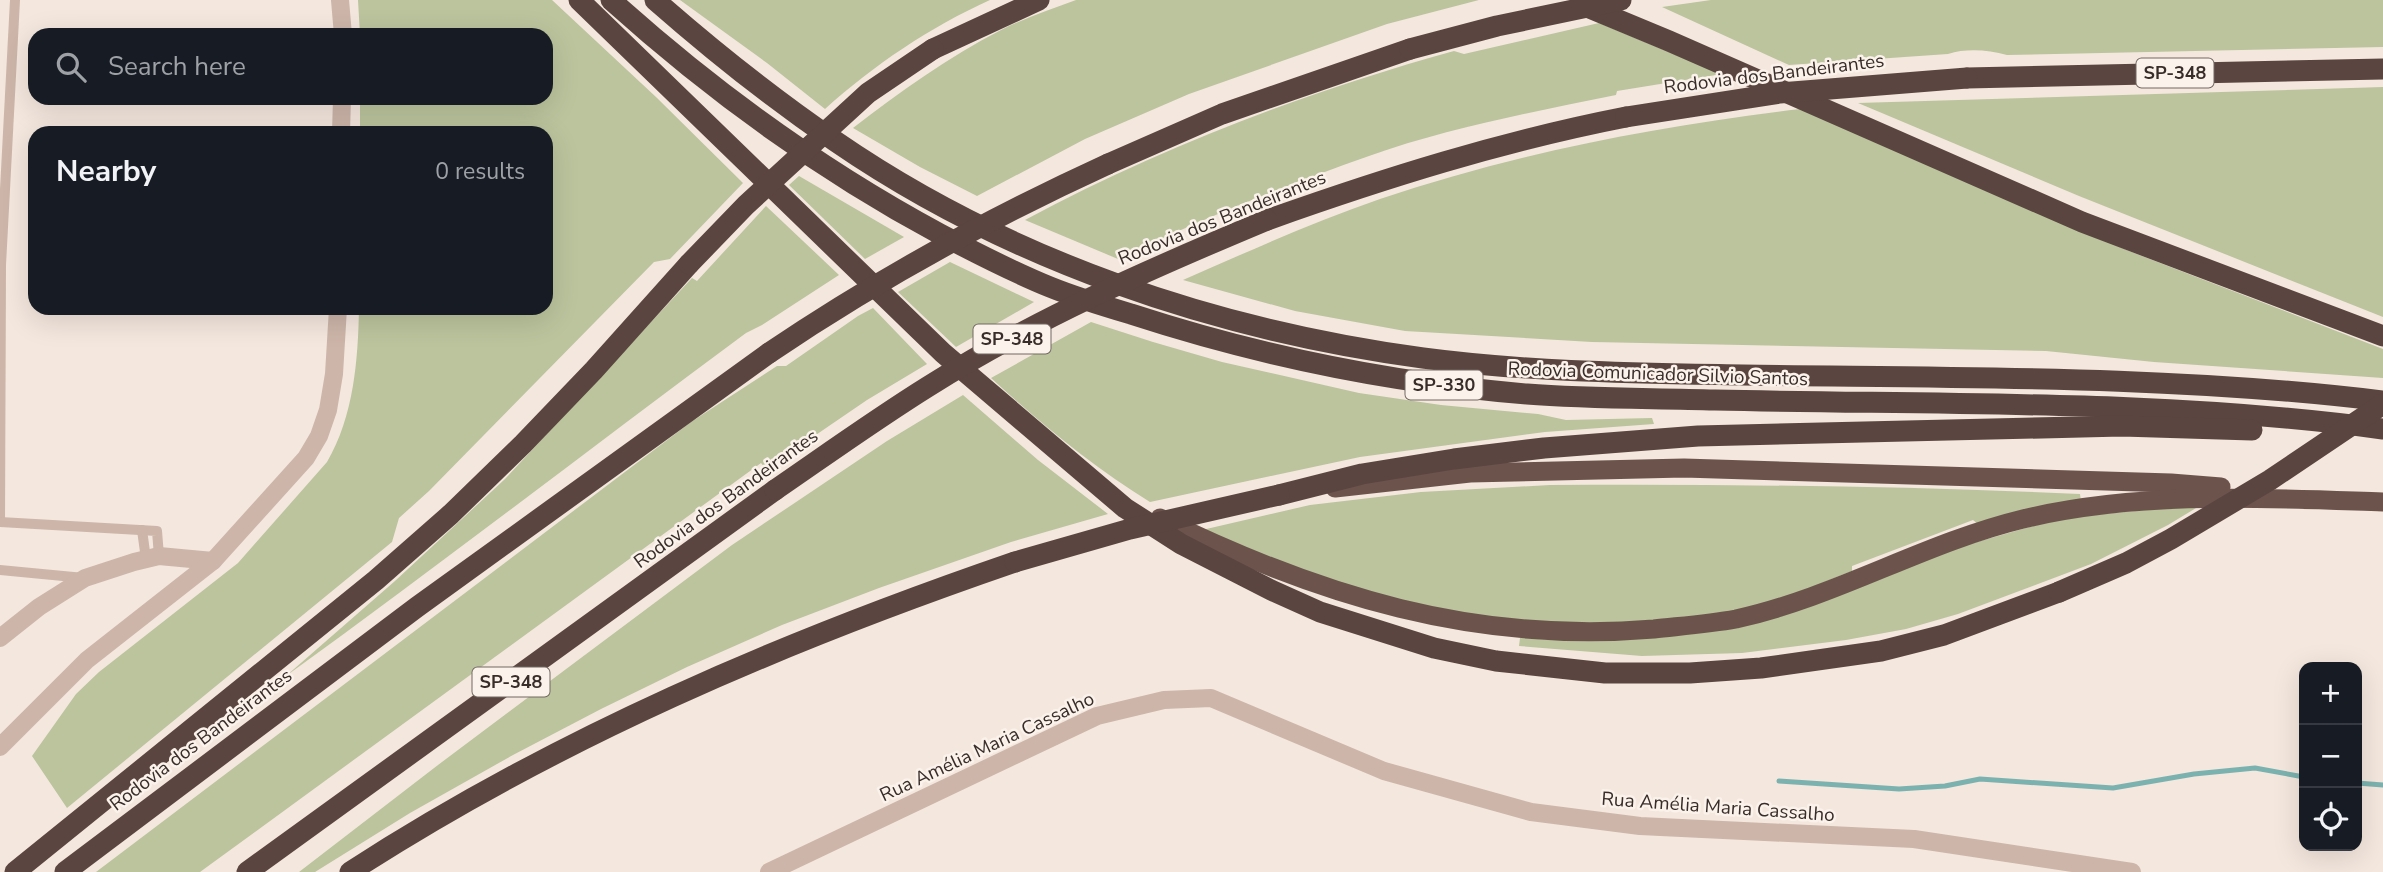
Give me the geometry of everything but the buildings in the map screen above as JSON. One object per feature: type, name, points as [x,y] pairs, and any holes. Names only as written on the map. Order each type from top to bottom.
[{"type":"highway","points":[[579,0],[943,353],[1125,509],[1181,544],[1271,590],[1320,612],[1434,648],[1496,661],[1605,673],[1690,673],[1761,668],[1881,651],[1931,638],[2006,613],[2126,563],[2270,480],[2383,402]]},
{"type":"highway","name":"Rodovia Comunicador Silvio Santos","points":[[611,0],[670,53],[729,99],[829,169],[927,227],[1050,287],[1196,336],[1327,367],[1396,379],[1530,394],[2123,408],[2276,418],[2380,429]]},
{"type":"highway","name":"Rodovia Comunicador Silvio Santos","points":[[655,0],[742,73],[838,144],[946,208],[1056,261],[1133,290],[1256,326],[1424,358],[1531,368],[1678,374],[2141,381],[2328,394],[2383,402]]},
{"type":"highway","points":[[15,872],[376,580],[451,514],[532,435],[746,205],[868,93],[933,50],[1039,0]]},
{"type":"highway","points":[[1570,0],[2082,222],[2383,336]]},
{"type":"highway","name":"Rodovia dos Bandeirantes","points":[[65,872],[417,607],[769,353],[835,308],[904,267],[1019,205],[1222,114],[1410,49],[1497,26],[1621,0]]},
{"type":"highway","name":"Rodovia dos Bandeirantes","points":[[247,872],[775,490],[931,385],[1006,342],[1101,293],[1267,220],[1486,148],[1626,117],[1780,93],[1967,78],[2383,69]]},
{"type":"highway","points":[[350,872],[396,842],[569,747],[751,660],[844,623],[1015,562],[1130,529],[1362,474],[1544,448],[1698,436],[2122,426],[2273,430],[2380,429]]},
{"type":"highway","points":[[1057,451],[1150,512],[1215,544],[1306,581],[1367,600],[1455,622],[1571,633],[1686,626],[1735,619],[1837,587],[1966,536],[2023,519],[2080,508],[2148,500],[2197,498],[2383,500]]},
{"type":"highway","points":[[1282,495],[1469,473],[1684,468],[2171,483],[2383,500]]},
{"type":"street","points":[[340,0],[342,28]]},
{"type":"street","points":[[341,126],[342,105]]},
{"type":"street","points":[[0,747],[87,660],[213,561],[289,480],[319,436],[328,410],[334,374],[338,315]]},
{"type":"street","points":[[0,638],[39,607],[85,578],[152,558],[213,561]]},
{"type":"street","name":"Rua Amélia Maria Cassalho","points":[[769,872],[1097,716],[1164,700],[1211,698],[1384,771],[1531,812],[1640,827],[1914,839],[2132,872]]},
{"type":"lane","points":[[15,0],[1,265],[0,522],[157,531],[152,558]]},
{"type":"lane","points":[[142,530],[152,558]]},
{"type":"lane","points":[[0,570],[85,578]]},
{"type":"green space","points":[[358,0],[552,0],[743,183],[670,259],[654,262],[429,491],[399,518],[392,542],[67,808],[32,756],[76,694],[99,672],[238,563],[327,462],[349,407],[356,367],[359,315],[553,315],[553,126],[360,126],[360,105],[553,105],[553,28],[360,28]]},
{"type":"green space","points":[[680,0],[990,0],[903,48],[825,109]]},
{"type":"green space","points":[[1076,0],[1479,0],[1387,24],[1189,94],[1085,139],[977,196],[853,128],[981,40]]},
{"type":"green space","points":[[1711,0],[2383,0],[2383,47],[2007,55],[1970,50],[1948,54],[1789,65],[1662,7]]},
{"type":"green space","points":[[1599,23],[1722,74],[1617,91],[1616,95],[1491,121],[1399,146],[1242,204],[1118,259],[1025,220],[1076,193],[1181,145],[1344,84],[1454,51],[1464,54]]},
{"type":"green space","points":[[2383,87],[2383,317],[2079,196],[1858,103]]},
{"type":"green space","points":[[1800,109],[2129,251],[2383,349],[2383,378],[2154,362],[2046,351],[1592,342],[1405,331],[1295,311],[1183,280],[1355,208],[1483,168],[1640,133]]},
{"type":"green space","points":[[799,176],[904,237],[865,259],[789,185]]},
{"type":"green space","points":[[766,206],[839,275],[746,333],[286,676],[395,581],[505,479],[692,278],[697,281]]},
{"type":"green space","points":[[950,262],[1034,302],[956,347],[898,292]]},
{"type":"green space","points":[[873,308],[927,364],[867,400],[766,469],[761,463],[200,872],[96,872],[691,422],[777,366],[786,366]]},
{"type":"green space","points":[[1091,322],[1222,362],[1359,393],[1441,405],[1538,414],[1566,420],[1652,418],[1654,424],[1545,432],[1360,457],[1150,502],[1068,444],[991,378]]},
{"type":"green space","points":[[963,395],[1038,460],[1108,514],[1011,542],[879,588],[782,625],[687,667],[513,755],[410,813],[315,872],[299,872],[732,545],[887,441]]},
{"type":"green space","points":[[1550,485],[1948,489],[2080,494],[2081,501],[1979,525],[1973,520],[1852,566],[1852,571],[1814,587],[1761,605],[1641,623],[1532,622],[1424,606],[1305,572],[1202,530],[1310,505],[1421,492]]},
{"type":"green space","points":[[2201,505],[2091,564],[1958,614],[1906,629],[1846,640],[1742,653],[1642,656],[1519,646],[1520,638],[1635,639],[2051,521]]},
{"type":"waterway","points":[[1779,781],[1899,789],[1945,786],[1980,779],[2113,788],[2194,774],[2255,768],[2299,776]]},
{"type":"waterway","points":[[2362,783],[2383,785]]}]
